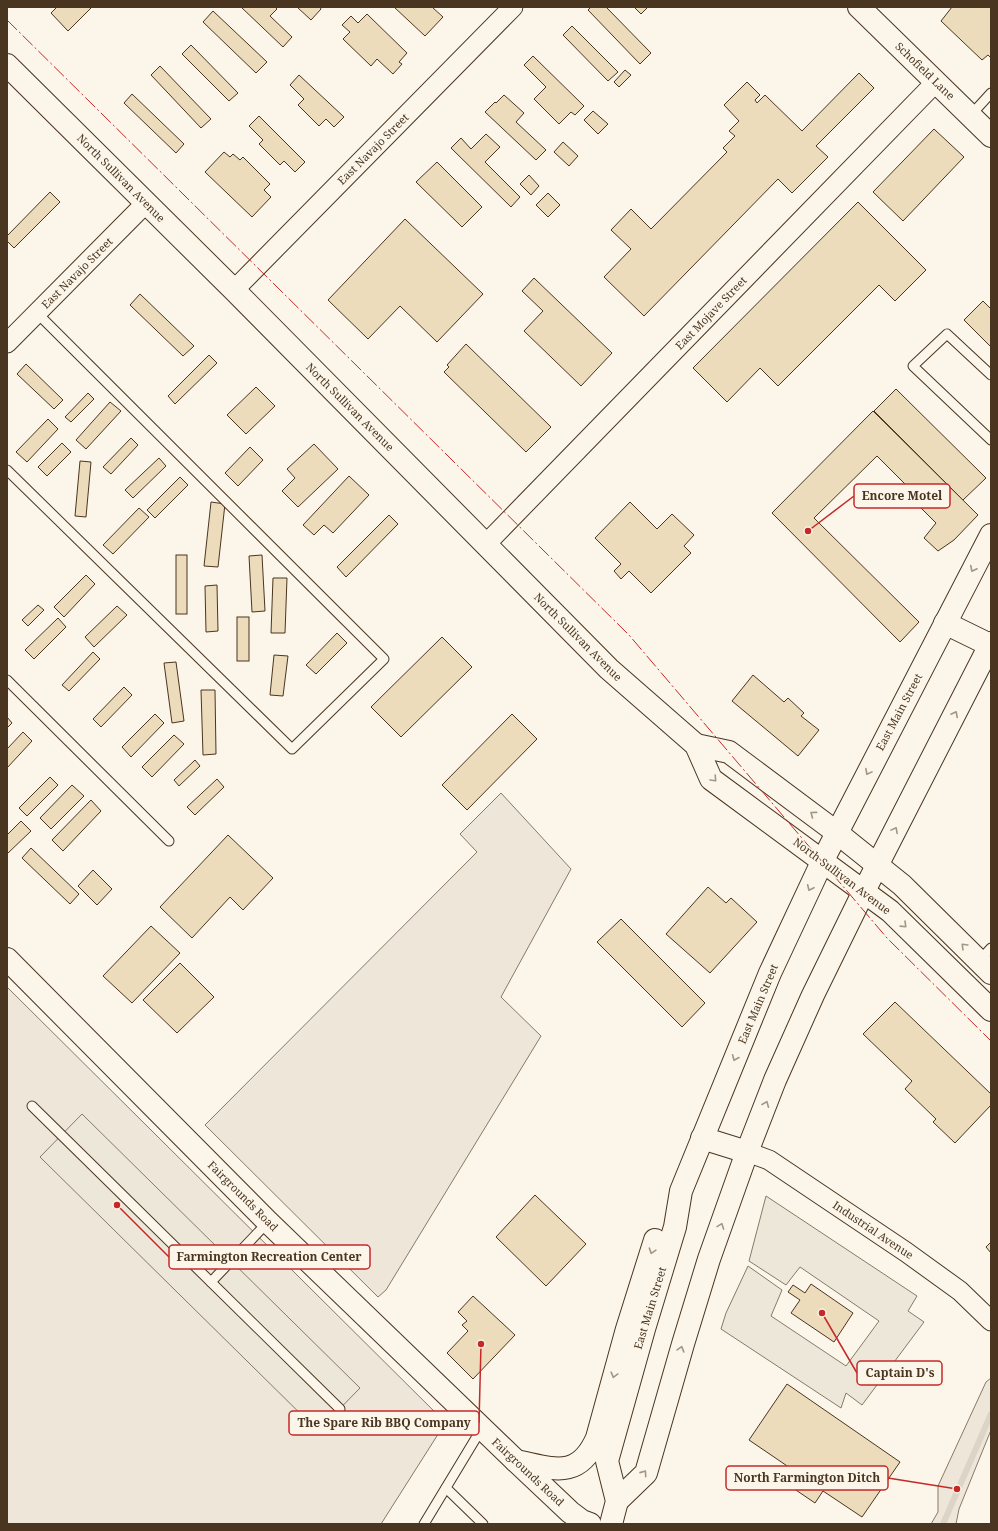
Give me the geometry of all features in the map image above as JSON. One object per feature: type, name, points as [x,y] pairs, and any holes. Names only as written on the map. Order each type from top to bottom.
[{"type":"main road","name":"Schofield Lane","points":[[859,7],[991,136]]},
{"type":"main road","name":"North Sullivan Avenue","points":[[7,65],[234,290],[609,669],[696,745],[711,779],[823,860],[890,911],[991,1010]]},
{"type":"main road","name":"East Main Street","points":[[611,1524],[617,1501],[607,1461],[644,1329],[675,1227],[681,1191],[770,973],[836,832],[991,535]]},
{"type":"main road","points":[[617,1501],[646,1473],[709,1259],[747,1152],[785,1058],[813,995],[877,864],[991,645],[945,623]]},
{"type":"main road","name":"North Sullivan Avenue","points":[[696,745],[729,752],[877,864],[987,961]]},
{"type":"main road","name":"Fairgrounds Road","points":[[7,959],[268,1222],[570,1512],[582,1521],[590,1524]]},
{"type":"main road","points":[[702,1138],[747,1152]]},
{"type":"main road","points":[[516,1461],[553,1468],[568,1468],[577,1465],[586,1458],[592,1450],[597,1438],[627,1329],[659,1226],[681,1191]]},
{"type":"street","name":"East Navajo Street","points":[[234,290],[513,7]]},
{"type":"street","name":"East Mojave Street","points":[[486,544],[936,82]]},
{"type":"street","name":"East Navajo Street","points":[[7,343],[146,203]]},
{"type":"street","name":"Industrial Avenue","points":[[747,1152],[768,1160],[906,1252],[960,1291],[991,1321]]},
{"type":"lane","points":[[970,116],[991,93]]},
{"type":"lane","points":[[7,470],[292,749],[384,659],[37,313]]},
{"type":"lane","points":[[991,375],[947,334],[913,366],[991,440]]},
{"type":"lane","points":[[7,680],[169,841]]},
{"type":"lane","points":[[32,1106],[340,1410]]},
{"type":"lane","points":[[211,1282],[268,1222]]},
{"type":"lane","points":[[424,1524],[482,1428]]},
{"type":"lane","points":[[446,1488],[483,1524]]},
{"type":"shaded area","points":[[501,793],[571,869],[501,997],[541,1036],[386,1290],[378,1297],[205,1125],[477,852],[460,834]]},
{"type":"shaded area","points":[[7,987],[446,1423],[381,1524],[7,1524]]},
{"type":"shaded area","points":[[82,1114],[360,1388],[318,1431],[40,1157]]},
{"type":"shaded area","points":[[766,1196],[917,1296],[908,1311],[924,1322],[862,1405],[846,1393],[841,1408],[721,1329],[726,1313],[748,1266],[782,1290],[771,1316],[846,1366],[879,1321],[800,1267],[786,1285],[749,1261]]},
{"type":"shaded area","points":[[991,1378],[991,1430],[959,1509],[956,1524],[931,1524],[938,1512],[938,1486],[986,1382]]},
{"type":"building","points":[[57,7],[92,7],[68,31],[51,13]]},
{"type":"building","points":[[241,7],[275,7],[277,9],[270,16],[292,37],[283,47]]},
{"type":"building","points":[[297,7],[320,7],[321,9],[311,20]]},
{"type":"building","points":[[394,7],[432,7],[443,17],[425,36]]},
{"type":"building","points":[[591,7],[606,7],[651,53],[640,64],[588,10]]},
{"type":"building","points":[[634,7],[648,7],[641,14]]},
{"type":"building","points":[[952,7],[991,7],[991,58],[988,55],[982,60],[941,21]]},
{"type":"building","points":[[213,11],[267,62],[256,73],[203,22]]},
{"type":"building","points":[[367,14],[407,53],[399,62],[402,64],[393,74],[377,59],[371,66],[343,39],[350,32],[342,25],[351,16],[358,23]]},
{"type":"building","points":[[572,26],[618,72],[608,81],[563,35]]},
{"type":"building","points":[[191,45],[238,93],[229,101],[182,54]]},
{"type":"building","points":[[533,56],[584,106],[575,115],[571,112],[559,124],[534,99],[546,87],[524,65]]},
{"type":"building","points":[[160,66],[211,119],[201,128],[151,75]]},
{"type":"building","points":[[625,70],[631,75],[619,87],[614,82]]},
{"type":"building","points":[[859,73],[874,88],[816,146],[828,157],[792,193],[778,179],[644,316],[604,277],[631,249],[611,230],[631,209],[651,229],[727,152],[723,148],[735,136],[729,131],[739,121],[724,105],[747,82],[760,95],[755,100],[757,103],[765,95],[802,131]]},
{"type":"building","points":[[299,75],[344,117],[334,127],[326,119],[319,126],[298,105],[304,99],[290,85]]},
{"type":"building","points":[[132,94],[184,144],[176,153],[124,103]]},
{"type":"building","points":[[504,95],[524,113],[516,122],[546,150],[536,160],[485,112]]},
{"type":"building","points":[[593,111],[608,124],[598,134],[584,120]]},
{"type":"building","points":[[259,116],[305,162],[295,172],[284,161],[280,165],[259,144],[263,140],[249,126]]},
{"type":"building","points":[[934,129],[964,157],[903,221],[873,192]]},
{"type":"building","points":[[486,134],[500,147],[485,162],[520,197],[511,207],[451,148],[461,138],[471,149]]},
{"type":"building","points":[[563,142],[578,156],[569,166],[554,152]]},
{"type":"building","points":[[224,152],[230,157],[233,154],[240,160],[243,157],[270,184],[264,190],[271,197],[252,217],[205,172]]},
{"type":"building","points":[[437,162],[482,207],[462,227],[416,182]]},
{"type":"building","points":[[529,175],[539,186],[531,195],[520,184]]},
{"type":"building","points":[[50,192],[60,202],[14,248],[7,241],[7,236]]},
{"type":"building","points":[[548,193],[560,205],[548,217],[536,205]]},
{"type":"building","points":[[858,202],[926,270],[895,301],[879,285],[778,386],[760,368],[727,402],[693,368]]},
{"type":"building","points":[[405,219],[483,294],[437,342],[400,306],[368,339],[328,300]]},
{"type":"building","points":[[534,278],[612,353],[581,386],[524,331],[543,311],[522,291]]},
{"type":"building","points":[[140,294],[194,346],[183,356],[130,305]]},
{"type":"building","points":[[983,301],[991,309],[991,347],[964,320]]},
{"type":"building","points":[[466,344],[551,427],[526,452],[444,372],[449,367],[447,365]]},
{"type":"building","points":[[209,355],[217,363],[175,404],[168,396]]},
{"type":"building","points":[[26,364],[63,400],[54,409],[17,374]]},
{"type":"building","points":[[256,387],[275,406],[246,434],[227,415]]},
{"type":"building","points":[[896,389],[986,478],[963,500],[874,411]]},
{"type":"building","points":[[88,393],[94,399],[71,422],[65,417]]},
{"type":"building","points":[[110,402],[121,411],[86,449],[76,440]]},
{"type":"building","points":[[873,411],[978,515],[954,540],[938,551],[924,538],[936,523],[910,497],[914,493],[877,456],[814,518],[919,622],[900,642],[772,513]]},
{"type":"building","points":[[48,419],[58,429],[27,462],[16,452]]},
{"type":"building","points":[[131,438],[138,445],[111,474],[103,467]]},
{"type":"building","points":[[62,443],[71,452],[47,476],[38,467]]},
{"type":"building","points":[[314,444],[338,469],[298,507],[282,491],[295,478],[287,469]]},
{"type":"building","points":[[250,447],[263,460],[238,486],[225,473]]},
{"type":"building","points":[[159,458],[166,466],[133,498],[125,490]]},
{"type":"building","points":[[80,461],[91,462],[86,517],[75,516]]},
{"type":"building","points":[[349,476],[369,495],[333,533],[324,525],[314,535],[303,525]]},
{"type":"building","points":[[180,477],[188,485],[155,518],[147,510]]},
{"type":"building","points":[[211,502],[225,504],[218,567],[204,566]]},
{"type":"building","points":[[630,502],[657,529],[672,514],[694,535],[684,546],[691,553],[651,593],[629,571],[621,579],[614,571],[621,564],[595,538]]},
{"type":"building","points":[[139,508],[149,517],[113,554],[103,545]]},
{"type":"building","points":[[389,515],[398,524],[346,577],[337,567]]},
{"type":"building","points":[[176,555],[187,555],[187,614],[176,614]]},
{"type":"building","points":[[262,555],[265,611],[252,612],[249,556]]},
{"type":"building","points":[[86,575],[95,584],[64,617],[54,607]]},
{"type":"building","points":[[273,578],[287,578],[285,633],[271,633]]},
{"type":"building","points":[[217,585],[218,631],[206,632],[205,586]]},
{"type":"building","points":[[38,605],[44,610],[28,626],[22,620]]},
{"type":"building","points":[[117,606],[127,615],[94,647],[85,637]]},
{"type":"building","points":[[237,617],[249,617],[249,661],[237,661]]},
{"type":"building","points":[[58,618],[66,627],[34,659],[25,650]]},
{"type":"building","points":[[337,633],[347,643],[316,674],[306,665]]},
{"type":"building","points":[[442,637],[472,667],[401,737],[371,707]]},
{"type":"building","points":[[93,652],[100,659],[69,691],[62,685]]},
{"type":"building","points":[[274,655],[288,656],[283,696],[270,695]]},
{"type":"building","points":[[176,662],[184,721],[172,723],[164,663]]},
{"type":"building","points":[[753,675],[784,702],[788,698],[804,713],[801,716],[819,730],[798,756],[732,701]]},
{"type":"building","points":[[124,687],[132,695],[101,727],[93,719]]},
{"type":"building","points":[[201,690],[215,690],[216,754],[203,755]]},
{"type":"building","points":[[155,714],[164,723],[131,757],[122,747]]},
{"type":"building","points":[[512,714],[537,739],[467,810],[442,785]]},
{"type":"building","points":[[7,717],[12,723],[7,728]]},
{"type":"building","points":[[23,732],[32,741],[7,768],[7,749]]},
{"type":"building","points":[[174,735],[184,744],[152,777],[142,767]]},
{"type":"building","points":[[195,760],[200,766],[179,786],[174,780]]},
{"type":"building","points":[[50,777],[58,785],[27,816],[19,808]]},
{"type":"building","points":[[217,779],[224,787],[195,815],[187,807]]},
{"type":"building","points":[[72,785],[84,796],[51,829],[40,818]]},
{"type":"building","points":[[91,800],[101,811],[63,851],[52,840]]},
{"type":"building","points":[[21,821],[31,831],[7,854],[7,835]]},
{"type":"building","points":[[228,835],[273,878],[243,910],[230,897],[192,938],[160,907]]},
{"type":"building","points":[[31,848],[79,894],[70,904],[22,858]]},
{"type":"building","points":[[93,870],[112,889],[97,905],[78,886]]},
{"type":"building","points":[[708,887],[726,903],[731,898],[757,922],[710,973],[666,934]]},
{"type":"building","points":[[621,919],[705,1003],[682,1027],[597,942]]},
{"type":"building","points":[[151,926],[180,953],[132,1003],[103,976]]},
{"type":"building","points":[[180,963],[214,997],[177,1033],[143,1000]]},
{"type":"building","points":[[895,1002],[991,1094],[991,1105],[955,1143],[933,1122],[936,1119],[905,1089],[912,1081],[863,1034]]},
{"type":"building","points":[[535,1195],[586,1244],[546,1286],[496,1237]]},
{"type":"building","points":[[991,1242],[991,1253],[986,1247]]},
{"type":"building","points":[[811,1284],[853,1313],[834,1342],[791,1313],[800,1300],[788,1292],[793,1285],[805,1293]]},
{"type":"building","points":[[473,1296],[515,1335],[473,1379],[447,1353],[468,1331],[462,1325],[467,1321],[458,1312]]},
{"type":"building","points":[[787,1384],[900,1462],[862,1517],[823,1491],[815,1503],[787,1484],[796,1472],[749,1440]]},
{"type":"waterway","points":[[943,1524],[991,1414]]},
{"type":"power","points":[[7,20],[629,635],[887,938],[991,1041]]},
{"type":"place","name":"Encore Motel","points":[[808,531]]},
{"type":"place","name":"Farmington Recreation Center","points":[[117,1205]]},
{"type":"place","name":"Captain D's","points":[[822,1313]]},
{"type":"place","name":"The Spare Rib BBQ Company","points":[[481,1344]]},
{"type":"place","name":"North Farmington Ditch","points":[[957,1489]]}]
